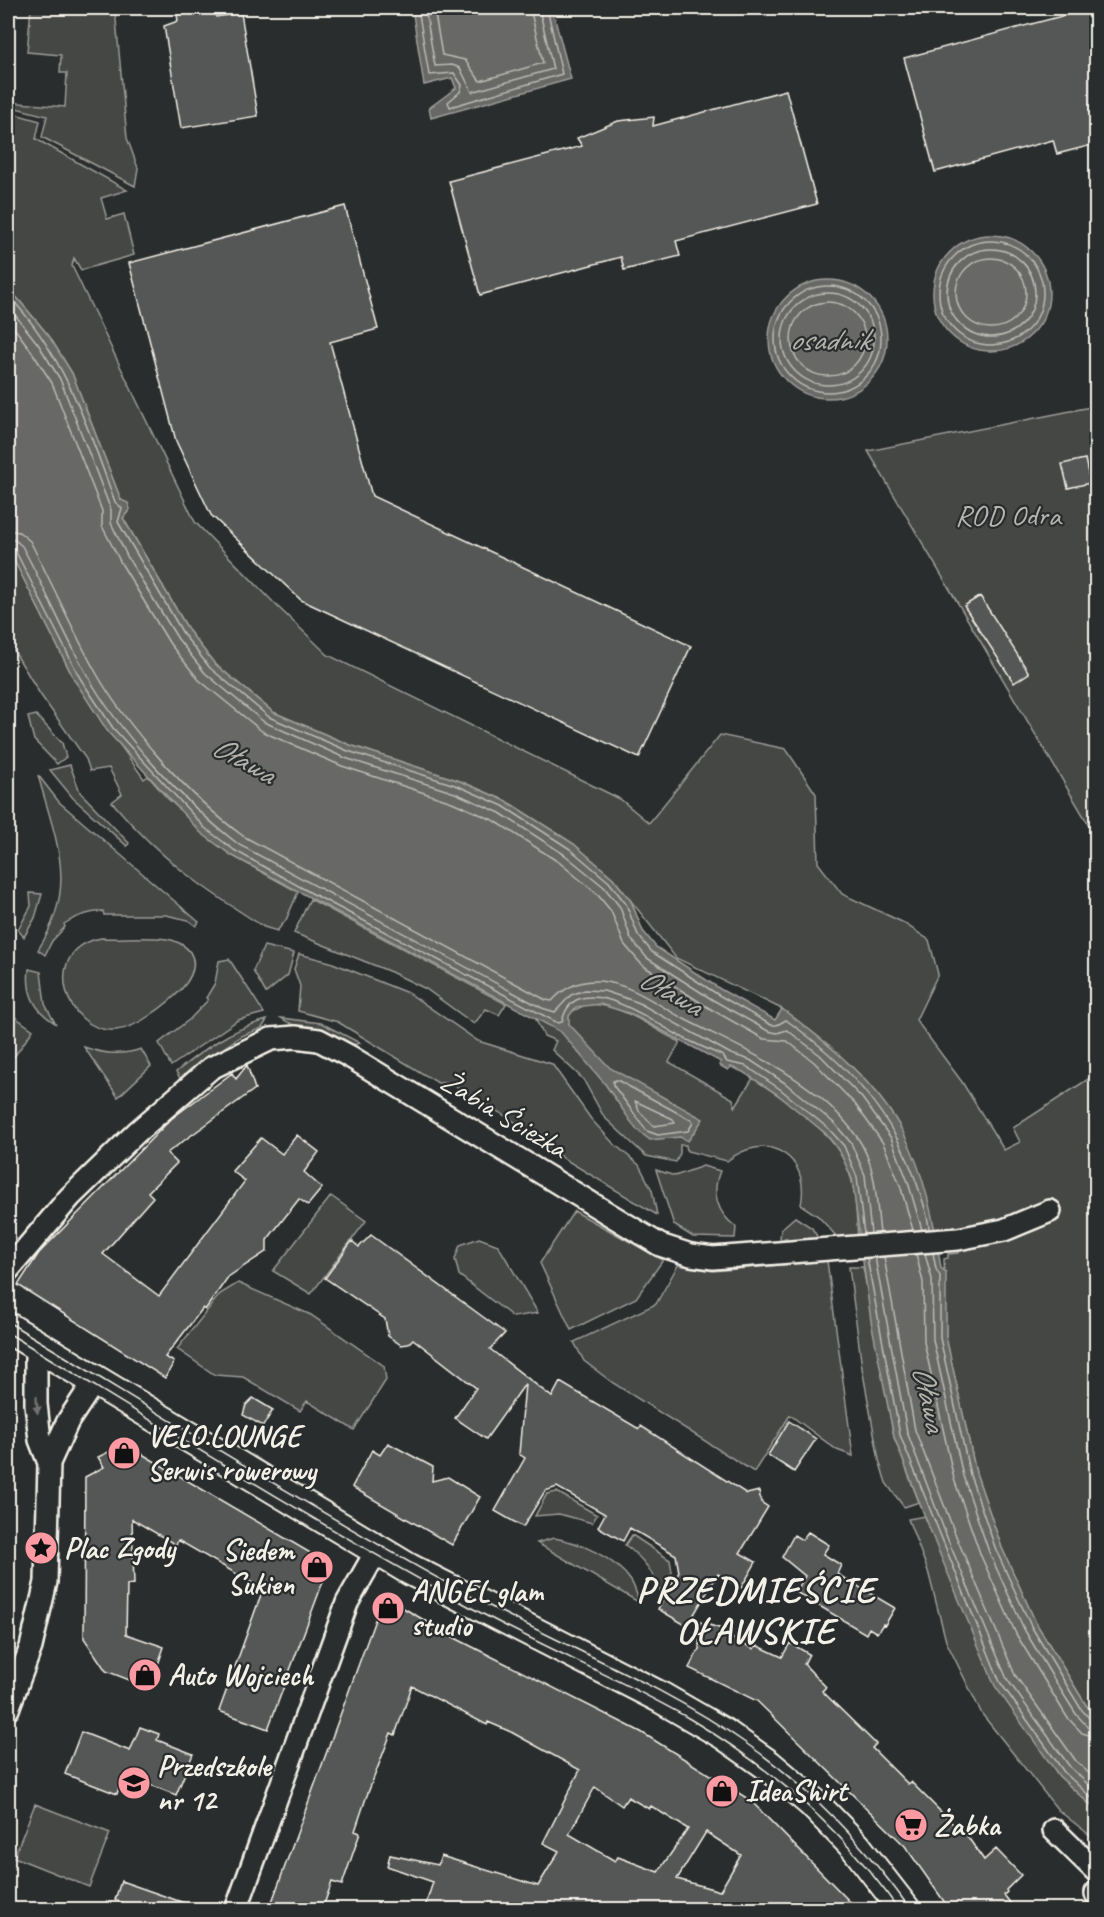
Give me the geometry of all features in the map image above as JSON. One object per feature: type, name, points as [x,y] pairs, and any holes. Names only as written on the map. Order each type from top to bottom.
[{"type":"main road","points":[[8,1328],[94,1382],[377,1550],[469,1601],[660,1697],[724,1734],[768,1765],[813,1803],[863,1855],[905,1910]]},
{"type":"street","name":"Żabia Ścieżka","points":[[8,1270],[70,1197],[137,1132],[211,1068],[271,1039],[295,1037],[319,1040],[350,1056],[671,1250],[713,1258],[958,1239],[1004,1230],[1050,1211]]},
{"type":"street","points":[[8,1704],[31,1647],[44,1599],[47,1567],[49,1463],[40,1440],[36,1404],[36,1346]]},
{"type":"street","points":[[49,1463],[68,1421],[94,1382]]},
{"type":"street","points":[[236,1910],[347,1604],[377,1550]]},
{"type":"street","points":[[1054,1830],[1096,1872]]},
{"type":"green space","points":[[31,8],[115,9],[127,138],[138,168],[135,186],[42,137],[47,116],[8,106],[8,102],[65,107],[67,73],[60,73],[61,55],[27,52]]},
{"type":"green space","points":[[8,112],[40,121],[36,139],[127,190],[101,198],[107,219],[124,214],[134,255],[81,270],[74,258],[72,266],[195,522],[328,655],[620,799],[649,823],[720,735],[786,749],[816,794],[818,863],[842,894],[902,922],[929,940],[938,974],[916,1020],[962,1082],[1004,1150],[1020,1142],[1013,1128],[1096,1074],[1096,1717],[1086,1705],[1036,1623],[1002,1548],[976,1473],[946,1337],[944,1259],[948,1258],[948,1254],[959,1253],[957,1229],[935,1231],[921,1177],[903,1132],[873,1090],[829,1045],[782,1009],[676,958],[613,878],[574,844],[506,801],[460,781],[350,745],[273,712],[214,663],[189,631],[123,518],[130,509],[121,500],[72,373],[49,336],[8,287]]},
{"type":"green space","name":"ROD Odra","points":[[1096,406],[1096,837],[868,451]]},
{"type":"green space","points":[[8,548],[75,681],[144,779],[148,776],[167,798],[231,855],[298,892],[286,920],[277,931],[264,927],[221,899],[165,856],[112,802],[122,794],[109,768],[90,771],[86,759],[40,694],[8,641]]},
{"type":"green space","points":[[36,715],[62,743],[66,757],[57,764],[34,740],[28,717]]},
{"type":"green space","points":[[70,765],[80,792],[129,843],[127,846],[73,798],[50,770]]},
{"type":"green space","points":[[38,775],[59,802],[199,922],[196,926],[188,920],[166,915],[104,915],[103,911],[88,913],[64,924],[65,927],[52,941],[45,955],[38,950],[51,927],[58,905],[61,884],[57,843]]},
{"type":"green space","points":[[30,893],[42,894],[35,918],[24,937],[18,930],[31,906]]},
{"type":"green space","points":[[310,899],[506,1004],[499,1015],[486,1009],[474,1024],[426,989],[391,972],[294,933]]},
{"type":"green space","points":[[102,938],[173,940],[190,952],[193,961],[188,980],[174,997],[157,1011],[130,1027],[116,1030],[98,1028],[83,1019],[72,1005],[66,989],[65,973],[70,957],[82,945]]},
{"type":"green space","points":[[264,946],[294,953],[288,975],[266,993],[253,971]]},
{"type":"green space","points":[[299,954],[330,962],[410,994],[478,1041],[552,1064],[591,1119],[613,1143],[639,1165],[652,1190],[657,1215],[548,1149],[543,1139],[449,1082],[438,1083],[338,1022],[298,1011],[300,986],[294,969]]},
{"type":"green space","points":[[229,959],[264,1013],[238,1020],[171,1066],[159,1043],[190,1019],[208,1000],[206,998],[215,983],[219,961]]},
{"type":"green space","points":[[29,969],[41,972],[45,1004],[55,1023],[37,1007],[33,1000],[29,986]]},
{"type":"green space","points":[[587,1004],[624,1012],[680,1042],[669,1062],[733,1099],[735,1107],[753,1078],[811,1120],[836,1147],[845,1162],[854,1193],[858,1238],[838,1238],[818,1216],[801,1205],[802,1187],[799,1173],[792,1161],[782,1153],[770,1148],[756,1148],[742,1152],[727,1161],[687,1151],[686,1145],[680,1145],[680,1153],[676,1162],[646,1156],[604,1117],[583,1079],[552,1050],[556,1041],[544,1036],[536,1020],[559,1018]]},
{"type":"green space","points":[[8,1012],[33,1030],[14,1057],[8,1054]]},
{"type":"green space","points":[[281,1018],[321,1023],[360,1043],[348,1046],[322,1031],[296,1025]]},
{"type":"green space","points":[[267,1020],[262,1028],[241,1036],[180,1078],[176,1072],[219,1041]]},
{"type":"green space","points":[[84,1047],[112,1053],[126,1053],[141,1049],[151,1066],[118,1097]]},
{"type":"green space","points":[[703,1166],[720,1171],[716,1195],[720,1209],[736,1227],[735,1238],[693,1237],[674,1225],[656,1170],[675,1176]]},
{"type":"green space","points":[[331,1196],[366,1221],[311,1294],[273,1271]]},
{"type":"green space","points":[[574,1211],[663,1260],[636,1298],[571,1330],[540,1263]]},
{"type":"green space","points":[[795,1217],[812,1228],[820,1241],[788,1242],[787,1239],[780,1239],[781,1229]]},
{"type":"green space","points":[[479,1238],[498,1245],[538,1313],[513,1317],[459,1275],[455,1259],[460,1245]]},
{"type":"green space","points":[[827,1261],[853,1456],[837,1450],[790,1415],[754,1472],[613,1383],[584,1361],[574,1342],[656,1304],[678,1265],[713,1271]]},
{"type":"green space","points":[[849,1267],[863,1267],[894,1437],[919,1502],[904,1507],[886,1483],[879,1460],[862,1368]]},
{"type":"green space","points":[[238,1283],[311,1315],[384,1366],[386,1380],[354,1430],[307,1401],[300,1411],[243,1377],[215,1375],[177,1349],[220,1294]]},
{"type":"green space","points":[[557,1492],[597,1515],[592,1523],[559,1514],[535,1516],[547,1494]]},
{"type":"green space","points":[[925,1516],[962,1605],[1035,1739],[1059,1776],[1096,1810],[1096,1840],[1058,1810],[982,1714],[946,1641],[928,1571],[908,1519]]},
{"type":"green space","points":[[632,1535],[670,1560],[672,1572],[661,1592],[646,1565],[625,1545]]},
{"type":"green space","points":[[554,1538],[585,1547],[607,1558],[631,1581],[640,1603],[537,1543]]},
{"type":"green space","points":[[35,1804],[110,1833],[89,1887],[14,1857]]},
{"type":"water","points":[[412,8],[552,8],[571,79],[431,118],[429,108],[456,88],[452,78],[424,85]]},
{"type":"water","name":"osadnik","points":[[991,235],[1013,239],[1032,252],[1045,271],[1049,293],[1045,315],[1032,334],[1013,347],[991,351],[969,347],[950,334],[937,315],[933,293],[937,271],[950,252],[969,239]]},
{"type":"water","name":"osadnik","points":[[828,280],[851,284],[870,297],[883,316],[887,339],[883,362],[870,381],[851,394],[828,398],[805,394],[786,381],[773,362],[769,339],[773,316],[786,297],[805,284]]},
{"type":"water","name":"Oława","points":[[8,287],[49,336],[72,373],[121,500],[128,503],[130,509],[123,518],[189,631],[214,663],[273,712],[350,745],[460,781],[506,801],[574,844],[613,878],[631,901],[643,931],[656,947],[720,989],[775,1020],[782,1009],[849,1064],[879,1096],[892,1114],[911,1148],[923,1181],[932,1215],[941,1268],[946,1272],[946,1337],[976,1473],[1002,1548],[1036,1623],[1086,1705],[1096,1717],[1096,1810],[1059,1776],[995,1686],[936,1545],[894,1437],[871,1321],[852,1179],[839,1150],[825,1133],[777,1094],[743,1072],[731,1067],[728,1070],[719,1065],[721,1062],[631,1014],[600,1004],[576,1007],[569,1016],[569,1024],[610,1068],[703,1119],[688,1141],[680,1137],[650,1140],[636,1129],[605,1084],[561,1032],[231,855],[201,833],[108,732],[75,681],[8,548]]},
{"type":"building","points":[[176,8],[214,8],[216,17],[241,13],[258,116],[181,128],[164,26],[178,21]]},
{"type":"building","points":[[1096,8],[1096,144],[1057,154],[1053,140],[935,172],[904,58]]},
{"type":"building","points":[[786,90],[817,204],[676,241],[680,256],[624,270],[621,257],[480,295],[449,181],[582,146],[577,138],[618,121],[654,117],[653,126]]},
{"type":"building","points":[[345,206],[378,329],[330,342],[372,496],[691,646],[639,758],[301,600],[211,515],[176,441],[129,263]]},
{"type":"building","points":[[1085,459],[1090,483],[1068,488],[1062,464]]},
{"type":"building","points":[[980,596],[1029,673],[1014,683],[964,606]]},
{"type":"building","points":[[247,1065],[255,1089],[167,1153],[177,1163],[148,1192],[153,1197],[103,1254],[159,1296],[245,1181],[232,1171],[261,1138],[282,1154],[297,1135],[319,1152],[304,1172],[322,1188],[308,1205],[299,1199],[267,1240],[267,1251],[228,1277],[205,1310],[203,1308],[165,1357],[174,1362],[165,1378],[18,1285],[39,1253],[171,1119],[232,1073],[236,1079]]},
{"type":"building","points":[[371,1235],[505,1333],[490,1349],[552,1397],[560,1382],[639,1429],[641,1426],[747,1494],[759,1491],[761,1502],[768,1507],[740,1553],[756,1562],[741,1588],[718,1574],[687,1626],[658,1609],[679,1572],[676,1555],[630,1528],[623,1541],[598,1527],[605,1514],[557,1487],[545,1491],[523,1527],[495,1511],[525,1458],[519,1454],[525,1384],[486,1439],[455,1418],[476,1388],[413,1339],[408,1344],[401,1345],[388,1336],[385,1319],[325,1278],[352,1241],[359,1247]]},
{"type":"building","points":[[253,1398],[273,1410],[263,1426],[243,1415],[246,1405]]},
{"type":"building","points":[[789,1421],[816,1439],[794,1472],[768,1455]]},
{"type":"building","points":[[388,1443],[433,1467],[432,1481],[448,1477],[480,1497],[452,1545],[352,1487],[372,1450],[380,1455]]},
{"type":"building","points":[[125,1444],[324,1561],[327,1571],[268,1729],[219,1711],[263,1589],[178,1540],[176,1545],[132,1519],[134,1584],[127,1585],[126,1634],[164,1647],[150,1688],[106,1671],[84,1638],[85,1477],[104,1467],[98,1457]]},
{"type":"building","points":[[808,1532],[829,1545],[823,1554],[841,1565],[837,1574],[895,1608],[885,1625],[883,1624],[877,1633],[869,1628],[866,1634],[796,1592],[805,1576],[782,1557],[794,1535],[802,1540]]},
{"type":"building","points":[[393,1602],[455,1638],[641,1732],[750,1800],[858,1910],[424,1910],[433,1882],[387,1866],[390,1855],[438,1865],[441,1856],[538,1886],[559,1851],[543,1843],[580,1770],[511,1732],[488,1722],[487,1725],[412,1686],[395,1735],[391,1733],[366,1798],[355,1831],[360,1833],[342,1885],[332,1882],[322,1910],[269,1910],[380,1606]],"holes":[[[595,1787],[622,1806],[628,1797],[649,1809],[651,1806],[688,1829],[658,1872],[618,1857],[615,1861],[569,1834]],[[706,1832],[741,1855],[720,1891],[677,1879]]]},
{"type":"building","points":[[700,1622],[725,1630],[723,1634],[754,1649],[756,1645],[782,1657],[790,1643],[809,1654],[804,1664],[826,1687],[822,1691],[876,1744],[872,1748],[908,1784],[911,1782],[963,1834],[965,1833],[984,1860],[996,1849],[1021,1875],[1004,1895],[1016,1910],[950,1910],[905,1846],[757,1701],[689,1668],[699,1649]]},
{"type":"building","points":[[140,1727],[159,1734],[157,1740],[193,1754],[176,1795],[123,1774],[117,1794],[65,1774],[81,1732],[130,1751]]},
{"type":"building","points":[[121,1881],[196,1907],[195,1910],[144,1910],[115,1900]]},
{"type":"tram line","points":[[8,1322],[405,1560],[498,1611],[679,1701],[747,1744],[771,1761],[836,1820],[875,1863],[911,1910]]},
{"type":"tram line","points":[[8,1333],[237,1473],[411,1575],[497,1622],[663,1704],[720,1738],[750,1758],[805,1803],[855,1854],[899,1910]]},
{"type":"place","name":"VELO.LOUNGE Serwis rowerowy","points":[[124,1453]]},
{"type":"place","name":"Plac Zgody","points":[[41,1548]]},
{"type":"place","name":"Siedem Sukien","points":[[317,1567]]},
{"type":"place","name":"ANGEL glam studio","points":[[388,1608]]},
{"type":"place","name":"Auto Wojciech","points":[[145,1675]]},
{"type":"place","name":"Przedszkole nr 12","points":[[134,1783]]},
{"type":"place","name":"IdeaShirt","points":[[722,1791]]},
{"type":"place","name":"Żabka","points":[[911,1825]]},
{"type":"district","name":"PRZEDMIEŚCIE OŁAWSKIE","points":[[756,1610]]}]
